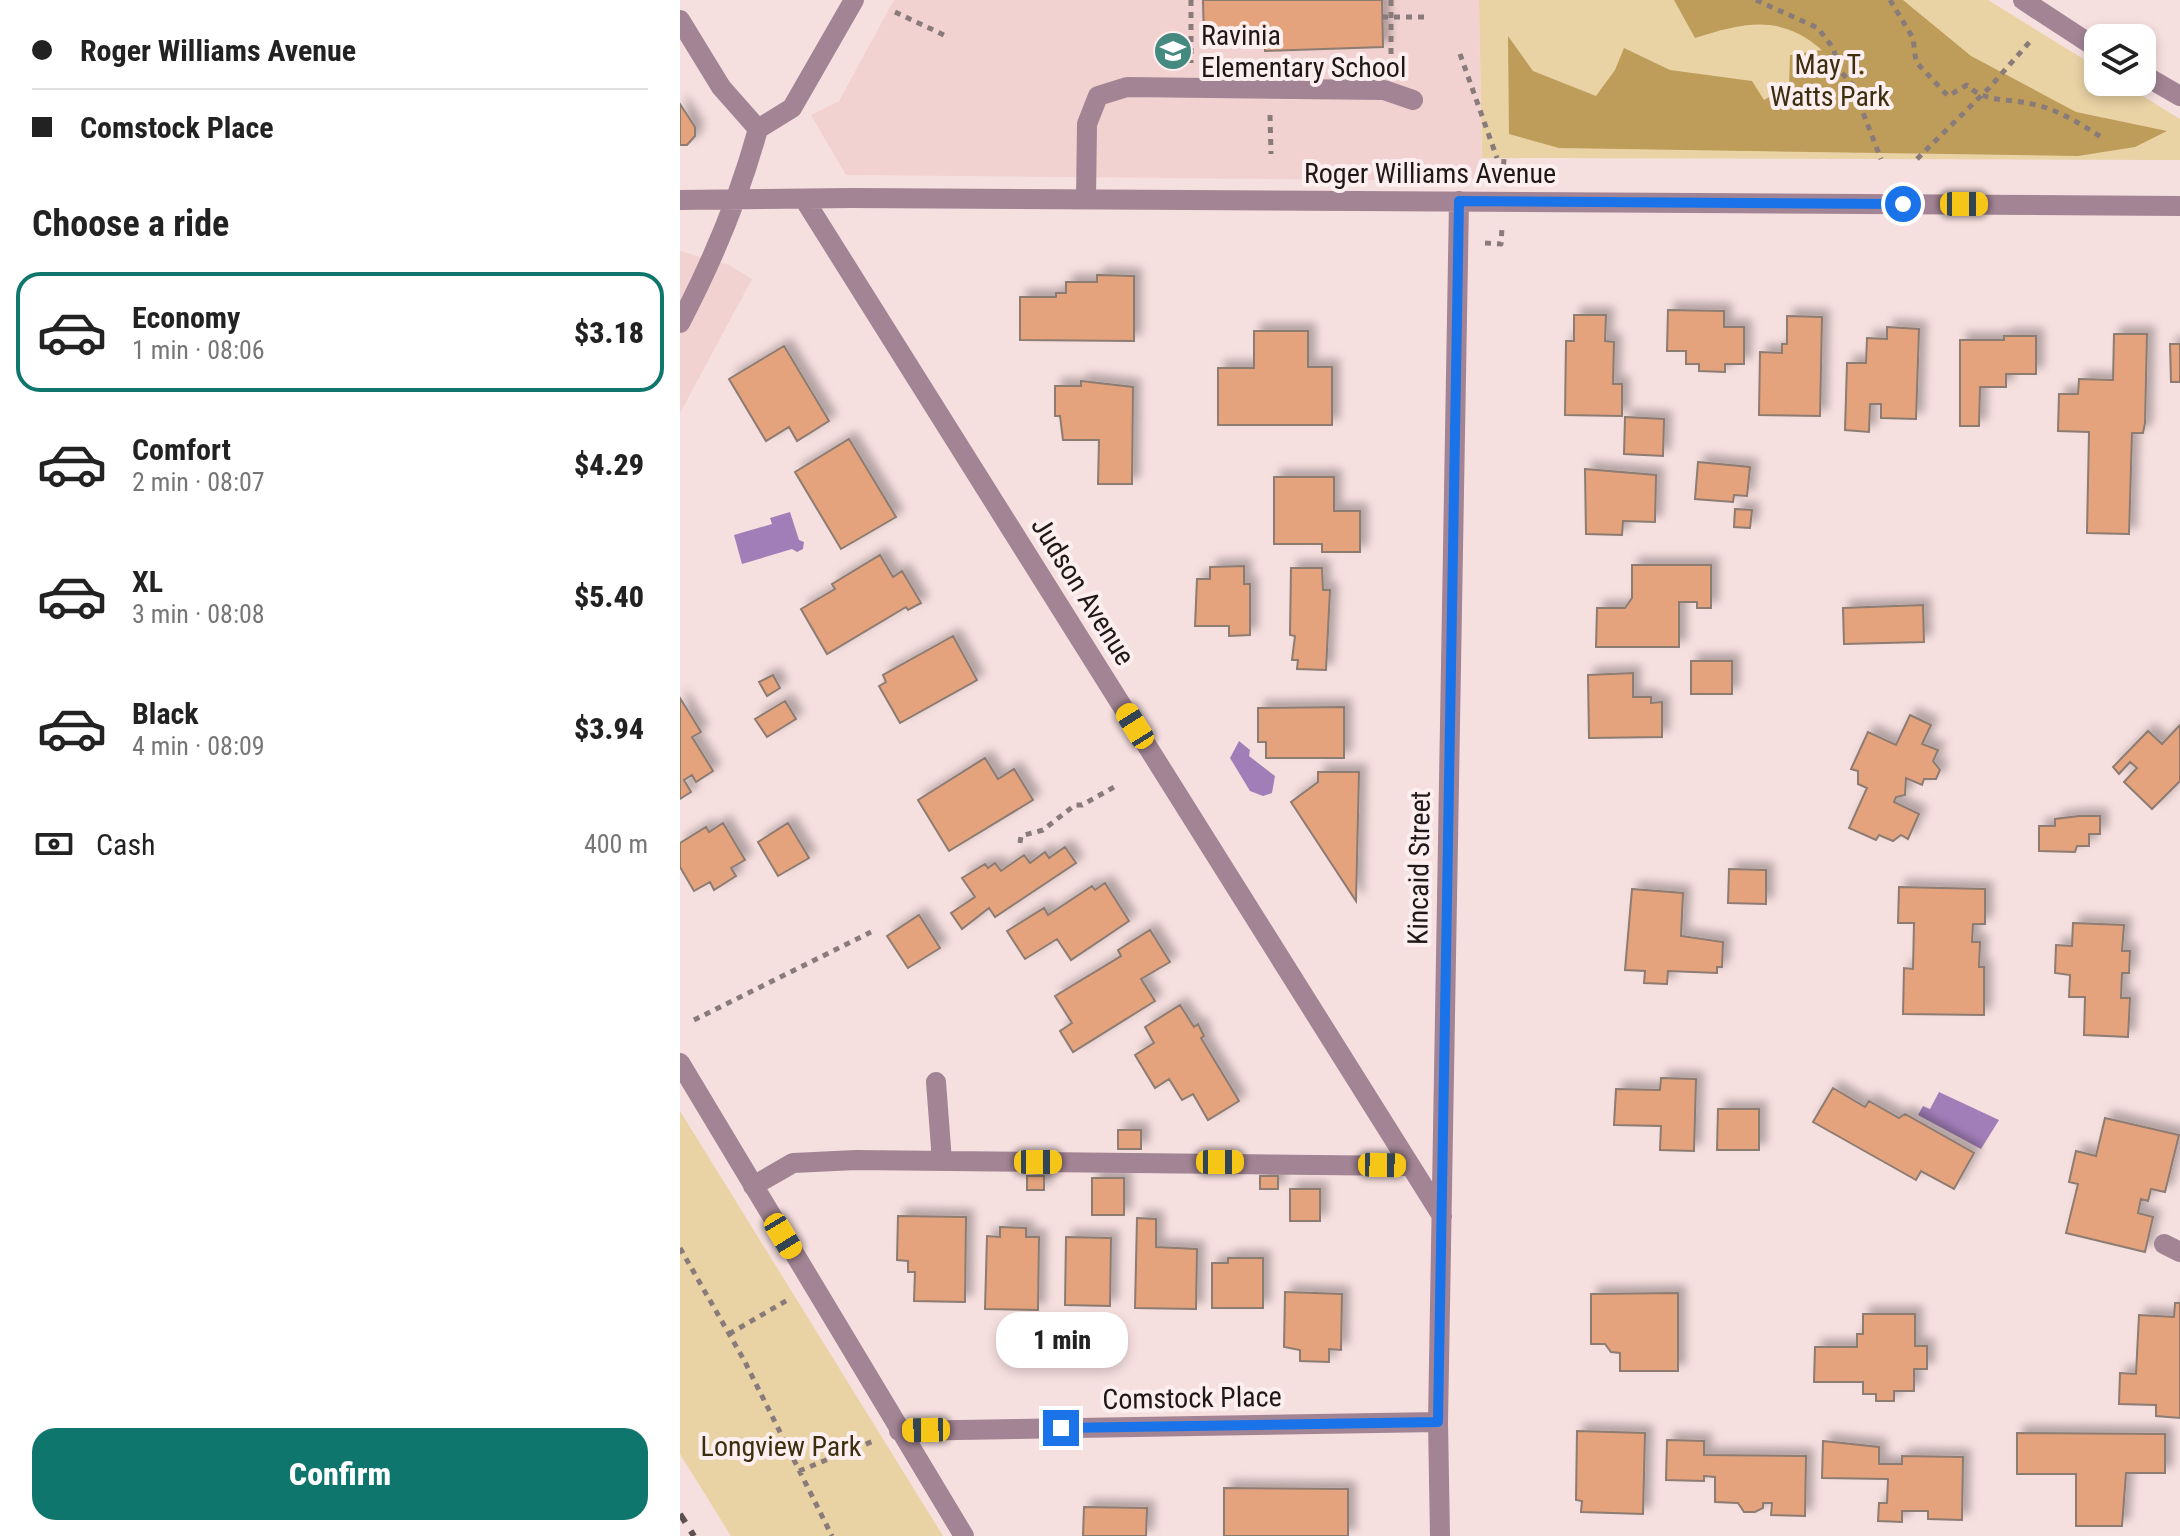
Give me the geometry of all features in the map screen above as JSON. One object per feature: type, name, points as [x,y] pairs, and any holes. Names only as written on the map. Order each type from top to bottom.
[{"type":"street","points":[[680,323],[699,286],[747,170],[758,129],[792,108],[854,0]]},
{"type":"street","points":[[2023,0],[2084,40]]},
{"type":"street","points":[[680,20],[721,87],[758,129]]},
{"type":"street","points":[[2156,82],[2180,96]]},
{"type":"street","points":[[1086,199],[1087,124],[1098,96],[1127,87],[1384,90],[1413,100]]},
{"type":"street","name":"Judson Avenue","points":[[804,199],[1442,1216]]},
{"type":"street","name":"Roger Williams Avenue","points":[[680,200],[1086,199],[2180,206]]},
{"type":"street","name":"Kincaid Street","points":[[1440,1536],[1438,1422],[1459,201]]},
{"type":"street","points":[[680,1063],[964,1536]]},
{"type":"street","points":[[936,1082],[942,1161]]},
{"type":"street","points":[[753,1186],[793,1163],[942,1161],[1410,1166]]},
{"type":"street","name":"Comstock Place","points":[[899,1431],[1438,1422]]},
{"type":"path","points":[[1191,0],[1191,64]]},
{"type":"path","points":[[1391,0],[1391,62]]},
{"type":"path","points":[[1756,0],[1818,28],[1833,48],[1841,72],[1861,94],[1860,105],[1881,159]]},
{"type":"path","points":[[1890,0],[1913,38],[1916,62],[1927,78],[1948,96],[1967,85],[1978,96],[2033,104],[2068,117],[2101,137]]},
{"type":"path","points":[[895,12],[944,35]]},
{"type":"path","points":[[1382,17],[1424,17]]},
{"type":"path","points":[[1917,159],[2049,19]]},
{"type":"path","points":[[1460,54],[1497,158]]},
{"type":"path","points":[[1269,89],[1271,154]]},
{"type":"path","points":[[1020,843],[1021,836],[1026,833],[1043,830],[1075,805],[1082,805],[1116,786]]},
{"type":"path","points":[[694,1020],[871,932]]},
{"type":"path","points":[[680,1248],[729,1334],[832,1536]]},
{"type":"path","points":[[729,1334],[812,1285]]},
{"type":"path","points":[[799,1471],[899,1431]]},
{"type":"shaded area","name":"Ravinia Elementary School","points":[[894,0],[1479,0],[1482,181],[846,175],[811,115],[839,101]]},
{"type":"shaded area","points":[[680,251],[729,265],[752,279],[680,413]]},
{"type":"shaded area","points":[[790,512],[799,540],[804,542],[803,549],[797,552],[792,549],[742,564],[734,535],[772,524],[770,518]]},
{"type":"shaded area","points":[[1239,741],[1250,750],[1249,756],[1275,776],[1272,793],[1263,796],[1250,791],[1230,758]]},
{"type":"shaded area","points":[[1939,1092],[1999,1120],[1981,1149],[1918,1115],[1923,1106],[1930,1109]]},
{"type":"green space","name":"May T. Watts Park","points":[[1479,0],[1988,0],[2084,59],[2084,96],[2143,96],[2180,119],[2180,160],[1482,158]]},
{"type":"green space","points":[[1674,0],[1903,0],[1971,56],[2076,112],[2167,131],[2135,147],[2078,156],[1559,148],[1509,134],[1508,36],[1533,71],[1596,96],[1615,70],[1624,48],[1670,70],[1752,81],[1764,100],[1789,86],[1790,55],[1822,50],[1792,31],[1762,24],[1730,28],[1695,38]]},
{"type":"green space","name":"Longview Park","points":[[680,1111],[943,1536],[731,1536],[680,1454]]},
{"type":"building","name":"Ravinia Elementary School","points":[[1203,0],[1382,0],[1383,47],[1265,51],[1265,47],[1246,47],[1246,40],[1204,41]]},
{"type":"building","points":[[680,104],[695,127],[695,136],[687,145],[680,145]]},
{"type":"building","points":[[1097,275],[1134,276],[1134,341],[1020,340],[1020,297],[1056,297],[1056,293],[1066,293],[1066,282],[1097,282]]},
{"type":"building","points":[[1668,310],[1724,311],[1724,327],[1744,327],[1744,364],[1725,364],[1725,372],[1699,371],[1699,364],[1686,364],[1686,351],[1667,351]]},
{"type":"building","points":[[1574,315],[1606,315],[1605,341],[1614,342],[1613,384],[1622,384],[1622,416],[1565,415],[1566,341],[1574,341]]},
{"type":"building","points":[[1787,316],[1822,317],[1820,416],[1759,415],[1760,352],[1782,353],[1782,344],[1787,344]]},
{"type":"building","points":[[1887,327],[1919,329],[1916,419],[1881,418],[1881,404],[1870,404],[1869,432],[1845,430],[1847,363],[1866,363],[1867,338],[1887,339]]},
{"type":"building","points":[[1254,331],[1308,331],[1308,367],[1332,367],[1332,425],[1218,425],[1218,368],[1254,368]]},
{"type":"building","points":[[2114,334],[2147,334],[2145,423],[2143,433],[2132,433],[2129,534],[2087,533],[2089,432],[2058,431],[2059,394],[2078,394],[2079,379],[2113,380]]},
{"type":"building","points":[[2004,336],[2036,336],[2036,374],[2006,374],[2006,387],[1980,387],[1979,426],[1960,426],[1960,340],[2004,340]]},
{"type":"building","points":[[2170,344],[2180,344],[2180,382],[2171,382]]},
{"type":"building","points":[[784,346],[829,421],[797,441],[789,427],[766,441],[729,379]]},
{"type":"building","points":[[1081,381],[1133,387],[1132,484],[1098,484],[1099,440],[1063,440],[1060,416],[1055,416],[1055,386],[1081,386]]},
{"type":"building","points":[[1625,417],[1664,419],[1663,456],[1624,454]]},
{"type":"building","points":[[849,439],[896,517],[841,549],[795,472]]},
{"type":"building","points":[[1698,462],[1750,467],[1747,496],[1734,495],[1733,502],[1695,499]]},
{"type":"building","points":[[1585,469],[1656,475],[1655,522],[1623,521],[1622,535],[1586,534]]},
{"type":"building","points":[[1274,477],[1334,477],[1334,511],[1360,511],[1360,552],[1322,552],[1322,544],[1274,544]]},
{"type":"building","points":[[1735,509],[1752,510],[1750,528],[1734,527]]},
{"type":"building","points":[[880,555],[893,577],[902,571],[921,603],[908,610],[906,607],[827,654],[801,609],[835,589],[832,584]]},
{"type":"building","points":[[1632,565],[1711,565],[1711,608],[1697,608],[1697,602],[1679,602],[1679,647],[1596,647],[1597,608],[1625,608],[1632,598]]},
{"type":"building","points":[[1244,566],[1244,584],[1250,584],[1250,635],[1229,636],[1229,626],[1195,626],[1197,579],[1210,579],[1210,567]]},
{"type":"building","points":[[1291,568],[1322,568],[1323,590],[1330,590],[1326,670],[1297,669],[1298,660],[1292,660],[1295,636],[1290,635]]},
{"type":"building","points":[[1923,605],[1924,642],[1844,644],[1843,608]]},
{"type":"building","points":[[953,636],[977,680],[900,723],[879,686],[886,682],[883,675]]},
{"type":"building","points":[[1691,661],[1732,661],[1732,694],[1691,694]]},
{"type":"building","points":[[1633,673],[1633,697],[1651,697],[1651,703],[1662,702],[1662,737],[1589,738],[1588,675]]},
{"type":"building","points":[[773,675],[780,688],[767,696],[759,682]]},
{"type":"building","points":[[680,698],[701,732],[692,737],[713,771],[696,782],[692,775],[684,780],[691,792],[680,799]]},
{"type":"building","points":[[785,701],[796,719],[767,737],[755,719]]},
{"type":"building","points":[[1344,707],[1344,758],[1266,758],[1266,742],[1258,742],[1258,708]]},
{"type":"building","points":[[1910,715],[1931,725],[1922,744],[1938,750],[1933,761],[1940,770],[1936,779],[1924,779],[1922,785],[1906,778],[1905,795],[1896,797],[1894,802],[1919,814],[1908,839],[1901,835],[1893,841],[1879,835],[1876,840],[1849,828],[1867,788],[1858,784],[1858,771],[1851,769],[1868,732],[1896,745]]},
{"type":"building","points":[[2180,725],[2180,781],[2152,809],[2124,782],[2137,768],[2130,762],[2119,774],[2113,767],[2148,731],[2162,744]]},
{"type":"building","points":[[985,758],[998,779],[1014,769],[1033,800],[949,851],[918,800]]},
{"type":"building","points":[[1318,772],[1359,772],[1356,901],[1291,802],[1318,782]]},
{"type":"building","points":[[2100,816],[2100,834],[2089,834],[2089,846],[2077,846],[2075,852],[2039,851],[2039,826],[2055,826],[2055,819]]},
{"type":"building","points":[[723,823],[745,860],[731,868],[736,876],[714,890],[710,882],[694,891],[680,867],[680,843],[706,827],[709,832]]},
{"type":"building","points":[[788,823],[809,858],[778,876],[758,842]]},
{"type":"building","points":[[1065,847],[1076,863],[995,917],[989,908],[962,929],[951,913],[975,897],[962,878],[985,864],[988,868],[995,863],[1001,871],[1024,855],[1030,863],[1045,852],[1049,858]]},
{"type":"building","points":[[1729,869],[1766,870],[1766,904],[1728,903]]},
{"type":"building","points":[[1105,883],[1129,921],[1071,960],[1057,939],[1025,959],[1007,931],[1044,908],[1048,915],[1092,886],[1095,890]]},
{"type":"building","points":[[1899,887],[1985,889],[1985,924],[1973,924],[1972,942],[1980,942],[1979,967],[1984,967],[1984,1015],[1903,1014],[1904,968],[1913,969],[1914,923],[1898,923]]},
{"type":"building","points":[[1632,889],[1683,893],[1681,936],[1723,942],[1722,967],[1717,967],[1717,973],[1668,971],[1667,984],[1644,983],[1645,971],[1625,970]]},
{"type":"building","points":[[919,915],[940,948],[908,968],[887,936]]},
{"type":"building","points":[[2073,923],[2124,925],[2122,951],[2130,951],[2129,973],[2122,973],[2121,998],[2130,998],[2128,1037],[2084,1035],[2085,997],[2069,997],[2070,975],[2055,973],[2056,945],[2072,946]]},
{"type":"building","points":[[1150,930],[1170,962],[1141,979],[1155,1001],[1073,1052],[1060,1031],[1072,1023],[1055,996],[1121,956],[1118,950]]},
{"type":"building","points":[[1180,1005],[1194,1027],[1198,1024],[1204,1036],[1201,1038],[1239,1101],[1208,1120],[1193,1094],[1182,1100],[1169,1079],[1155,1088],[1135,1055],[1154,1043],[1145,1027]]},
{"type":"building","points":[[1661,1078],[1696,1079],[1694,1151],[1660,1150],[1661,1126],[1614,1125],[1616,1089],[1660,1090]]},
{"type":"building","points":[[1833,1088],[1865,1107],[1869,1101],[1899,1118],[1905,1114],[1974,1153],[1954,1189],[1921,1171],[1916,1180],[1813,1122]]},
{"type":"building","points":[[1718,1109],[1759,1109],[1759,1150],[1717,1150]]},
{"type":"building","points":[[2105,1118],[2179,1135],[2165,1192],[2151,1189],[2148,1201],[2141,1199],[2138,1213],[2153,1217],[2145,1252],[2066,1233],[2078,1184],[2069,1182],[2076,1151],[2096,1156]]},
{"type":"building","points":[[1118,1130],[1141,1130],[1141,1149],[1118,1149]]},
{"type":"building","points":[[1027,1176],[1044,1176],[1044,1190],[1027,1190]]},
{"type":"building","points":[[1260,1176],[1278,1176],[1278,1189],[1260,1189]]},
{"type":"building","points":[[1092,1178],[1124,1178],[1124,1215],[1092,1215]]},
{"type":"building","points":[[1290,1189],[1320,1189],[1320,1221],[1290,1221]]},
{"type":"building","points":[[898,1216],[966,1217],[965,1302],[914,1301],[915,1272],[908,1272],[908,1261],[897,1260]]},
{"type":"building","points":[[1137,1218],[1156,1219],[1156,1247],[1197,1249],[1196,1309],[1135,1308]]},
{"type":"building","points":[[1000,1227],[1026,1228],[1026,1237],[1039,1237],[1038,1310],[985,1309],[987,1236],[1000,1237]]},
{"type":"building","points":[[1066,1237],[1111,1238],[1110,1306],[1065,1305]]},
{"type":"building","points":[[1228,1258],[1263,1258],[1263,1308],[1212,1308],[1212,1263],[1228,1263]]},
{"type":"building","points":[[1285,1292],[1342,1294],[1341,1350],[1329,1349],[1329,1362],[1300,1361],[1300,1350],[1284,1347]]},
{"type":"building","points":[[1678,1293],[1678,1371],[1620,1371],[1620,1353],[1611,1352],[1605,1344],[1591,1344],[1591,1294]]},
{"type":"building","points":[[2175,1303],[2180,1303],[2180,1418],[2156,1416],[2156,1405],[2119,1404],[2120,1373],[2136,1374],[2139,1315],[2174,1317]]},
{"type":"building","points":[[1863,1314],[1915,1314],[1915,1346],[1927,1346],[1927,1369],[1914,1369],[1914,1391],[1894,1391],[1894,1401],[1876,1401],[1876,1394],[1863,1394],[1863,1382],[1814,1382],[1815,1347],[1857,1347],[1857,1334],[1863,1334]]},
{"type":"building","points":[[1577,1431],[1645,1433],[1643,1514],[1581,1512],[1582,1501],[1576,1500]]},
{"type":"building","points":[[2017,1433],[2165,1434],[2165,1473],[2126,1473],[2122,1526],[2076,1526],[2076,1474],[2017,1474]]},
{"type":"building","points":[[1667,1440],[1704,1441],[1704,1455],[1806,1456],[1805,1516],[1771,1515],[1772,1503],[1763,1503],[1763,1508],[1755,1512],[1744,1512],[1738,1503],[1715,1502],[1715,1477],[1704,1476],[1704,1481],[1666,1480]]},
{"type":"building","points":[[1823,1441],[1879,1447],[1879,1464],[1902,1464],[1902,1456],[1963,1457],[1962,1520],[1928,1519],[1928,1511],[1902,1511],[1902,1522],[1878,1521],[1879,1503],[1887,1503],[1888,1479],[1822,1478]]},
{"type":"building","points":[[1224,1488],[1348,1489],[1348,1536],[1224,1536]]},
{"type":"building","points":[[1084,1507],[1147,1508],[1146,1536],[1083,1536]]},
{"type":"railway","points":[[680,1514],[694,1536]]},
{"type":"place","name":"Ravinia Elementary School","points":[[1173,51]]},
{"type":"route","points":[[1061,1428],[1438,1422],[1459,201],[1903,204]]}]
